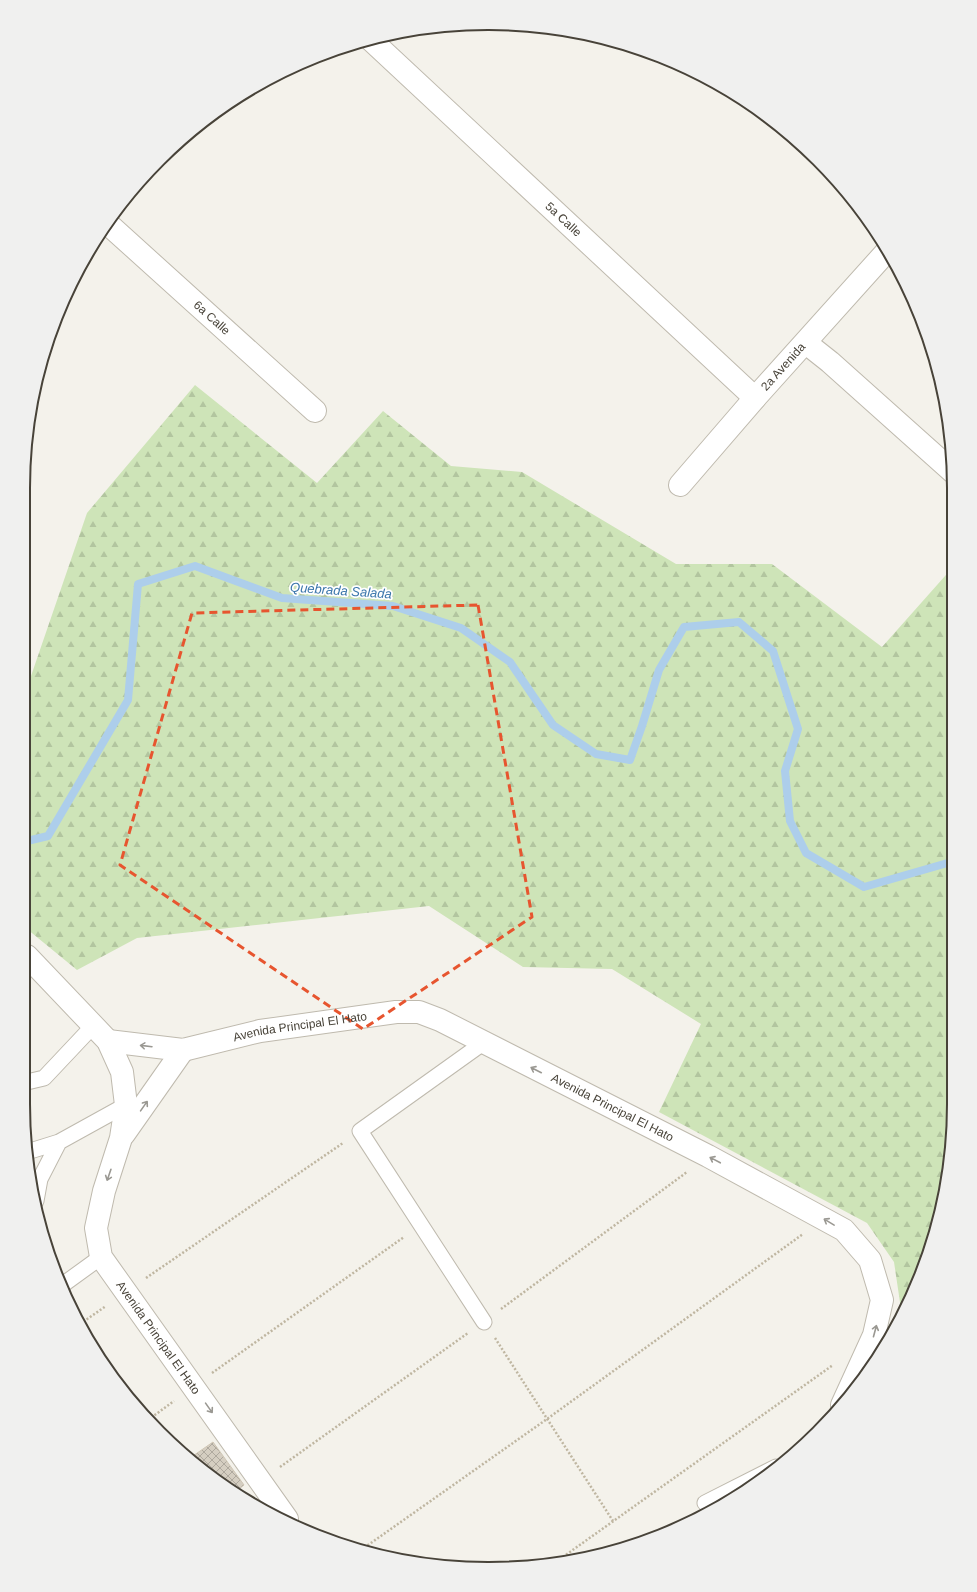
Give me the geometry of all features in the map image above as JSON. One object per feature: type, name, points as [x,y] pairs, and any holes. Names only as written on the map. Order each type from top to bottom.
[{"type":"street","name":"5a Calle","points":[[376,45],[756,398]]},
{"type":"street","name":"6a Calle","points":[[112,227],[315,411]]},
{"type":"street","name":"2a Avenida","points":[[680,485],[884,255]]},
{"type":"street","points":[[806,343],[830,362],[946,466]]},
{"type":"street","name":"Avenida Principal El Hato","points":[[30,959],[108,1041],[122,1072],[126,1105],[121,1138],[104,1191],[96,1228],[101,1257],[283,1513]]},
{"type":"street","name":"Avenida Principal El Hato","points":[[108,1041],[183,1050],[260,1031],[396,1012],[419,1012],[440,1020],[708,1156],[844,1230],[870,1260],[882,1300],[874,1335],[852,1383]]},
{"type":"street","name":"Avenida Principal El Hato","points":[[121,1138],[183,1050]]},
{"type":"lane","points":[[30,1081],[44,1078],[93,1026]]},
{"type":"lane","points":[[483,1043],[360,1131],[484,1322]]},
{"type":"lane","points":[[33,1150],[60,1142],[126,1105]]},
{"type":"lane","points":[[38,1189],[40,1179],[60,1142]]},
{"type":"lane","points":[[66,1282],[101,1257]]},
{"type":"lane","points":[[705,1503],[749,1481]]},
{"type":"path","points":[[85,1321],[360,1131]]},
{"type":"path","points":[[368,1545],[547,1419],[825,1219]]},
{"type":"path","points":[[153,1416],[421,1225]]},
{"type":"path","points":[[484,1322],[613,1521]]},
{"type":"path","points":[[565,1555],[836,1362]]},
{"type":"highlighted area","points":[[478,605],[532,917],[363,1029],[120,865],[192,613]]},
{"type":"green space","points":[[195,385],[317,483],[383,411],[451,466],[522,472],[676,564],[772,564],[882,647],[947,574],[946,1133],[938,1193],[931,1222],[923,1251],[900,1305],[894,1262],[867,1223],[659,1112],[701,1024],[612,969],[523,967],[429,906],[137,938],[77,970],[30,931],[30,676],[87,513]]},
{"type":"building","points":[[213,1442],[244,1485],[240,1489],[194,1455]]},
{"type":"waterway","name":"Quebrada Salada","points":[[30,840],[48,836],[128,700],[138,584],[195,566],[282,598],[393,606],[461,628],[510,662],[553,725],[596,754],[630,760],[659,670],[684,627],[739,622],[773,651],[798,729],[785,771],[790,821],[806,853],[864,887],[947,863]]}]
